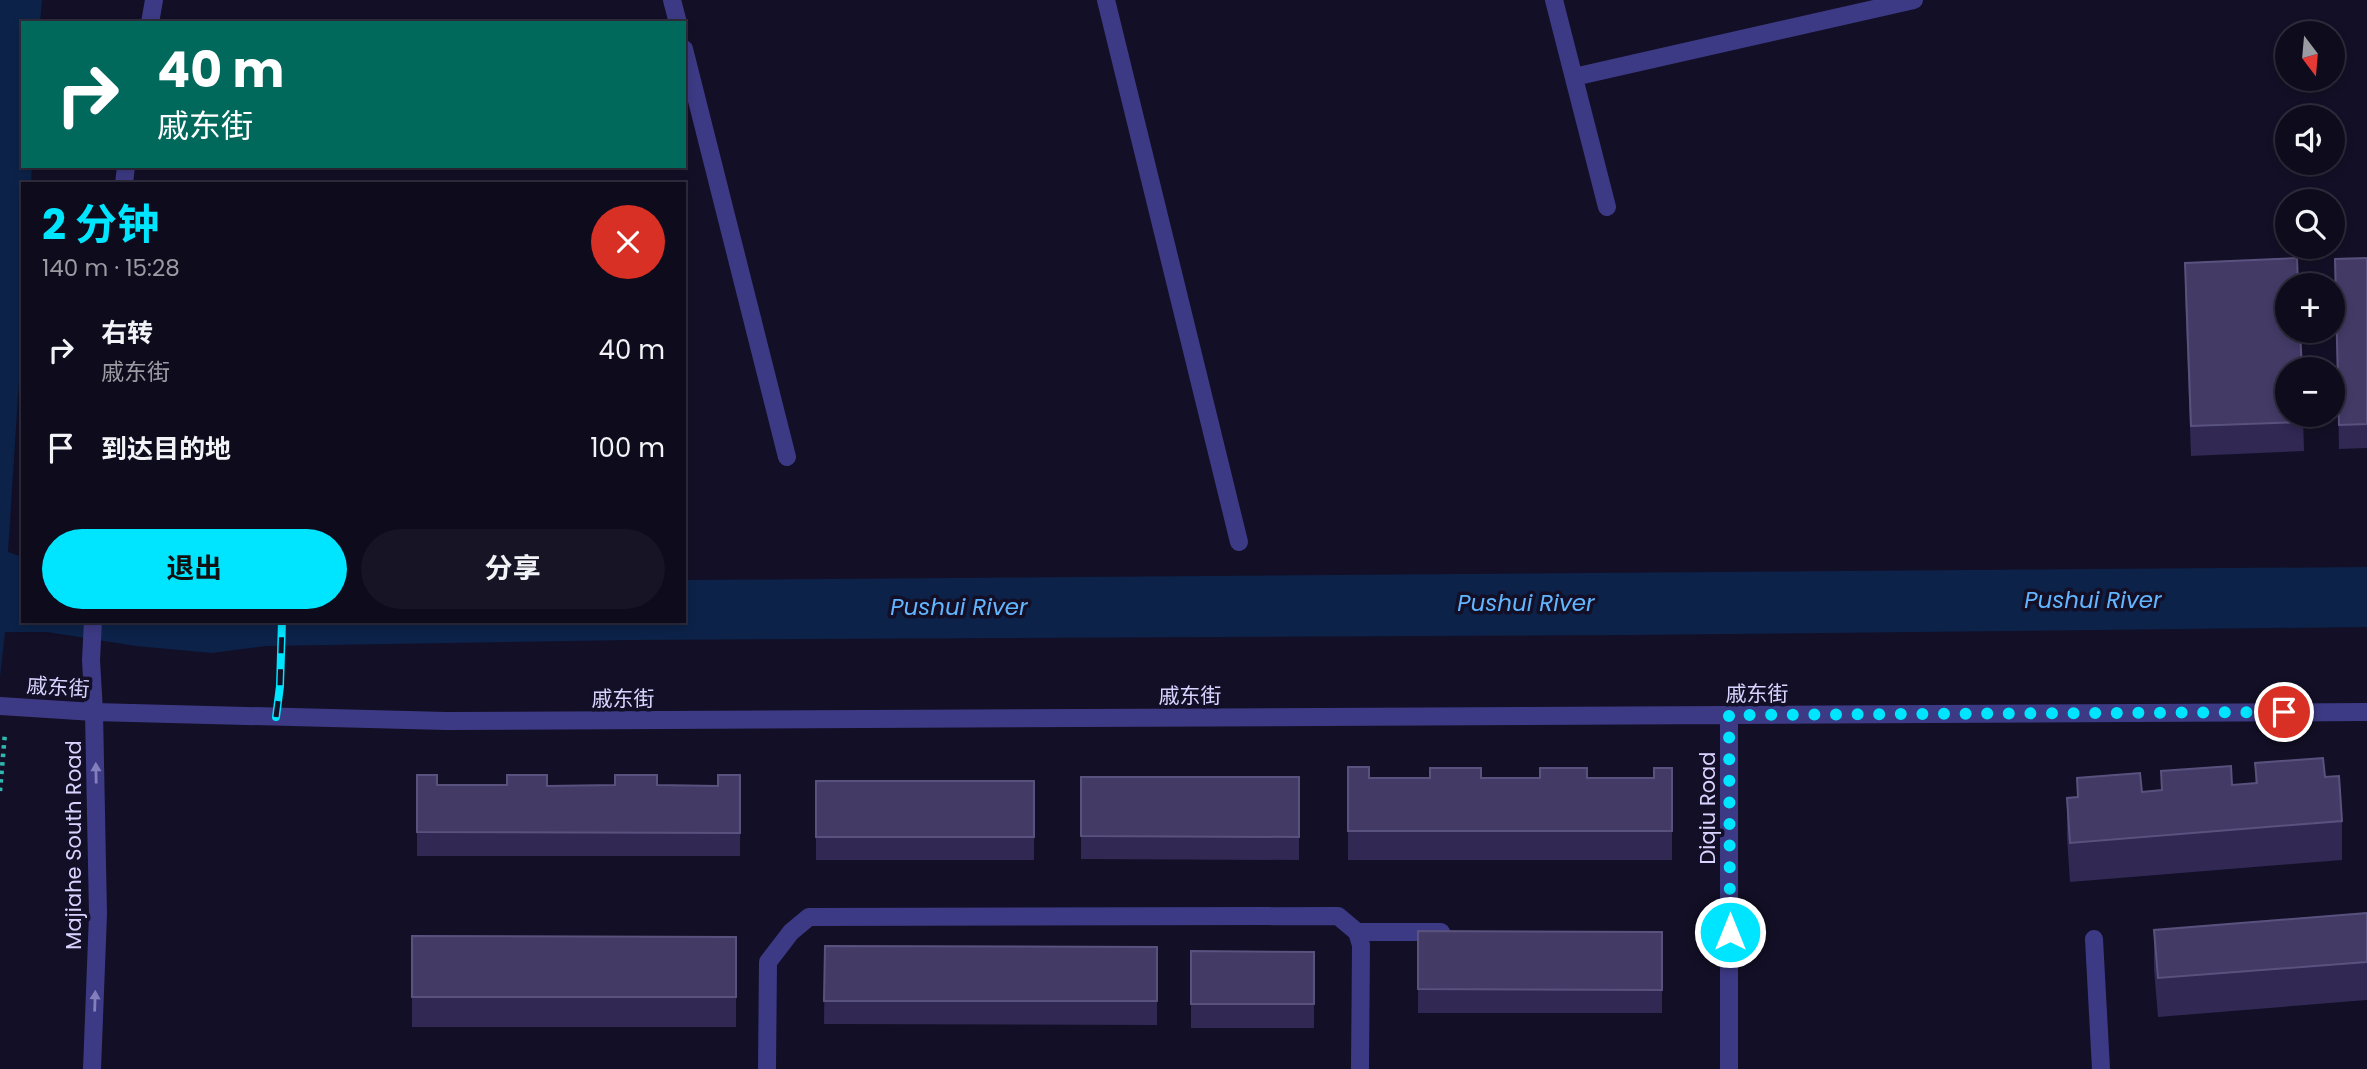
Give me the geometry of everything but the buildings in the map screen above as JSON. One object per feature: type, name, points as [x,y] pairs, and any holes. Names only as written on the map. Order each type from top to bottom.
[{"type":"street","points":[[149,21],[154,0]]},
{"type":"street","points":[[672,0],[677,21]]},
{"type":"street","points":[[1107,0],[1239,542]]},
{"type":"street","points":[[1554,0],[1607,206]]},
{"type":"street","points":[[1574,77],[1914,0]]},
{"type":"street","points":[[686,56],[787,457]]},
{"type":"street","name":"Majiahe South Road","points":[[92,1069],[98,914],[91,660],[93,623]]},
{"type":"street","name":"戚东街","points":[[7,706],[94,712],[446,721],[2367,712]]},
{"type":"street","name":"Diqiu Road","points":[[1729,715],[1729,1069]]},
{"type":"street","points":[[767,1069],[768,962],[791,932],[809,916],[1338,916],[1357,932],[1362,945],[1360,1069]]},
{"type":"street","points":[[1357,932],[1465,932]]},
{"type":"street","points":[[2094,939],[2101,1069]]},
{"type":"path","points":[[0,791],[5,730]]},
{"type":"water","name":"Pushui River","points":[[0,0],[42,0],[40,21],[21,21],[21,168],[32,168],[31,182],[21,182],[21,350],[8,552],[21,556],[21,623],[686,623],[686,580],[2367,567],[2367,627],[1634,635],[631,640],[266,646],[212,653],[136,646],[47,632],[5,632],[0,677]]},
{"type":"railway","points":[[276,717],[282,623]]},
{"type":"route","points":[[1730,932],[1729,715],[2284,712]]}]
